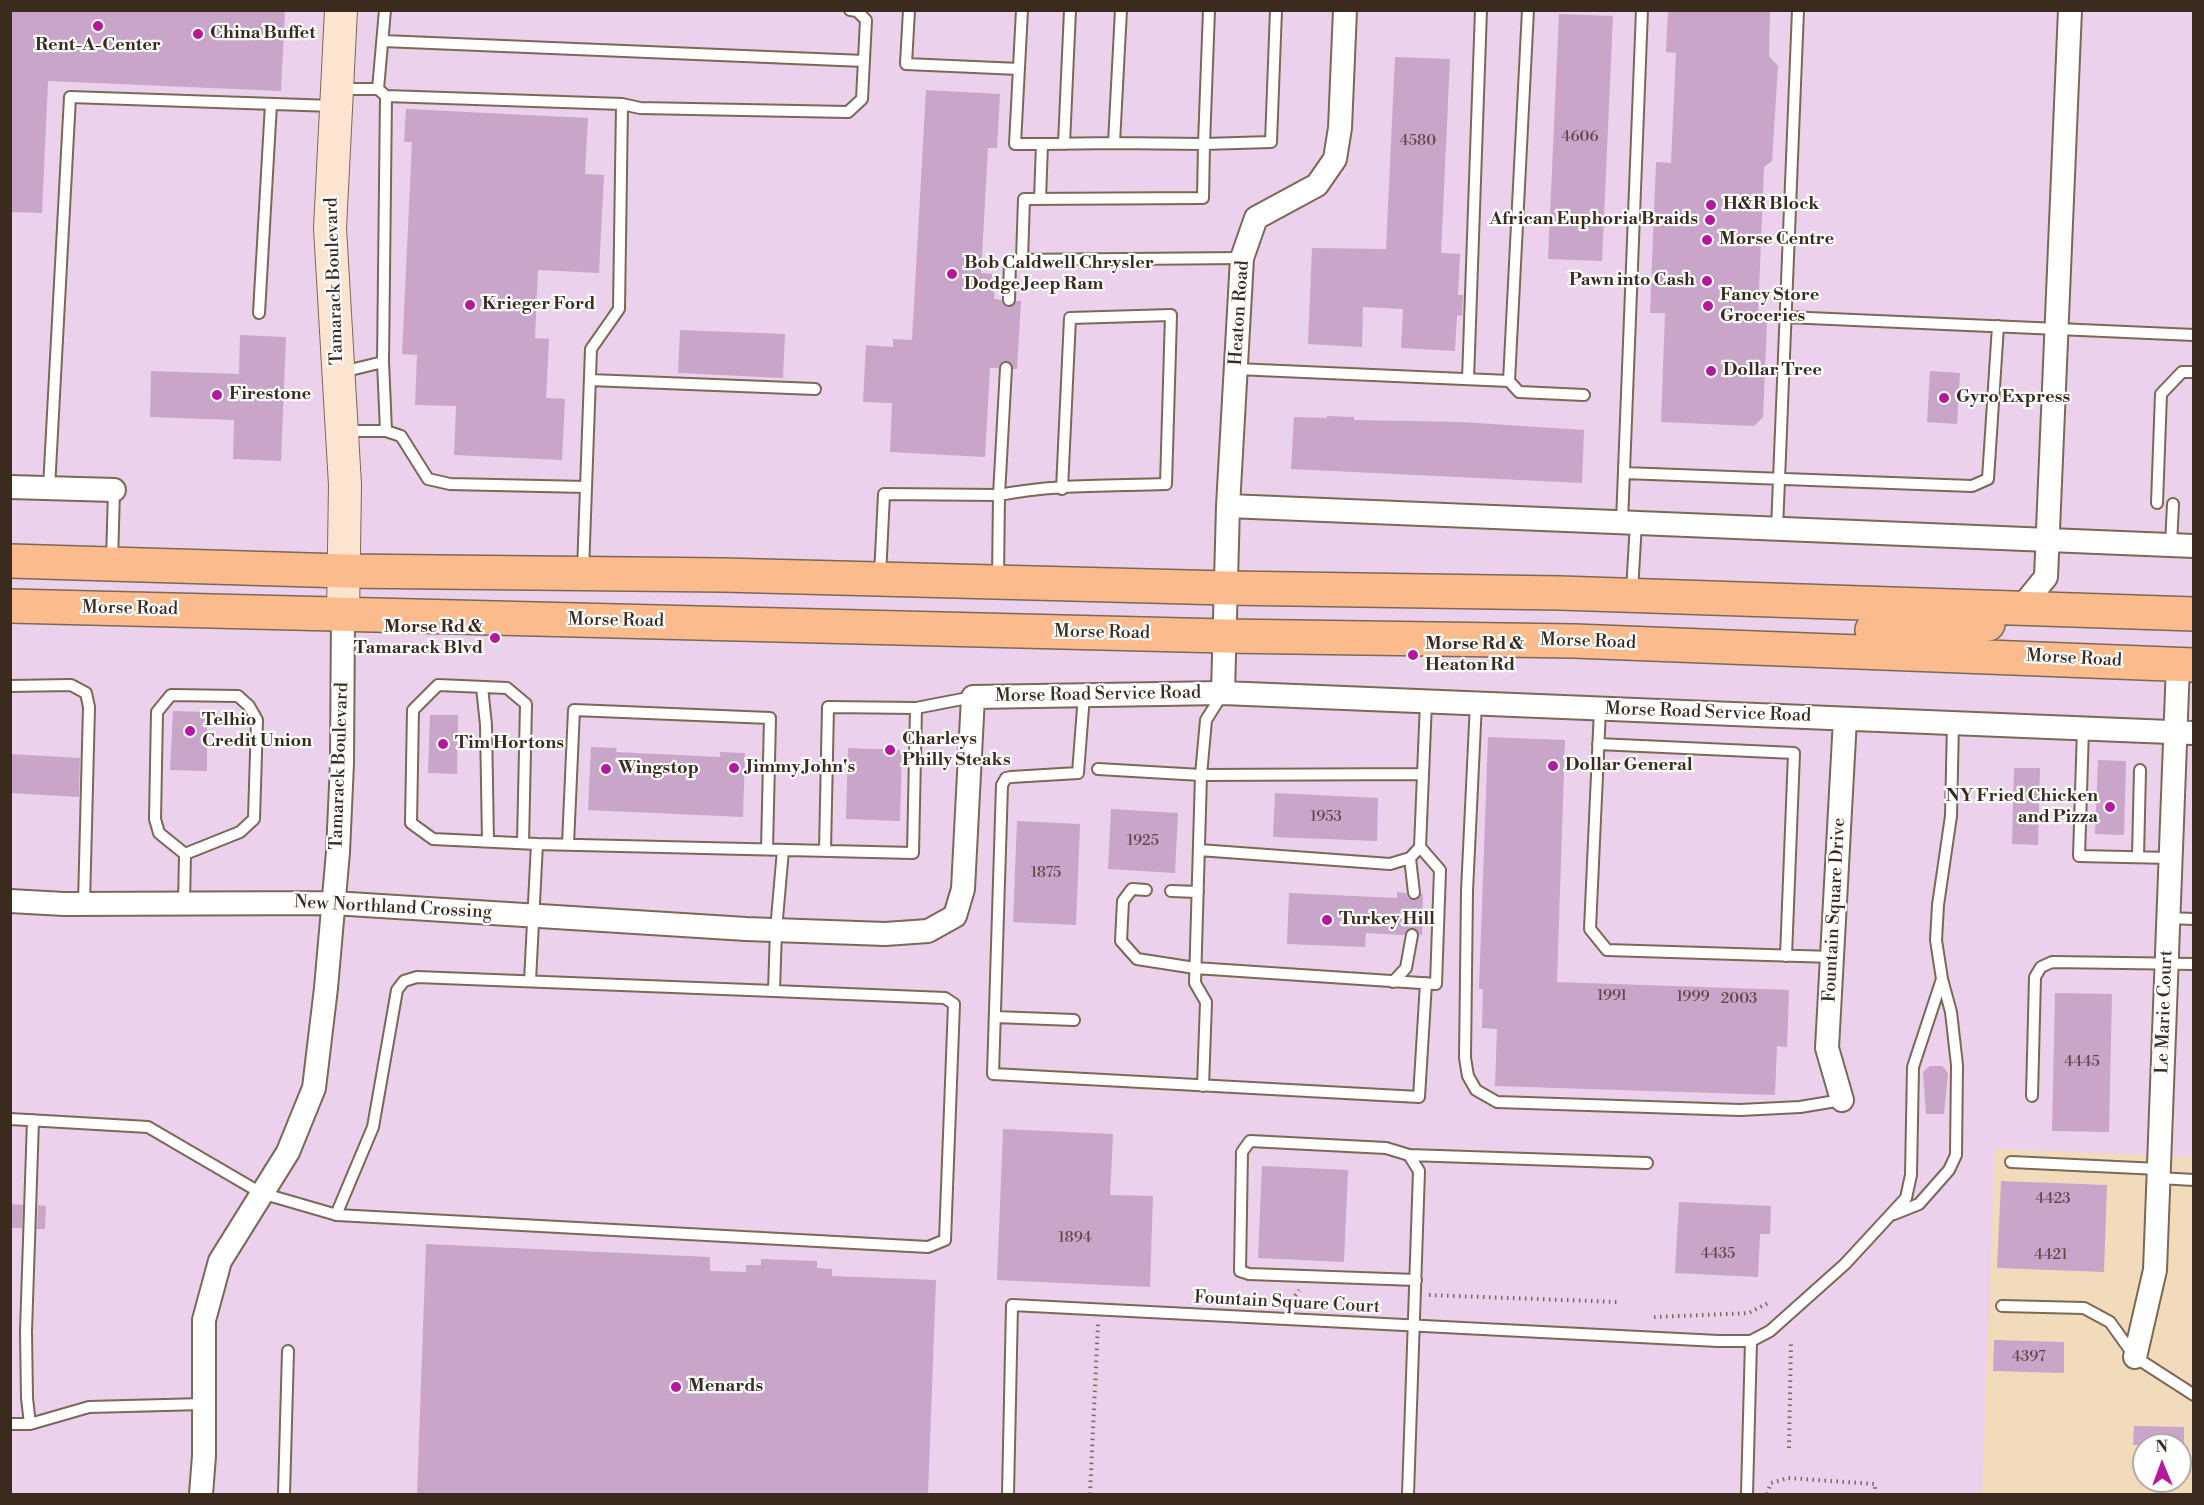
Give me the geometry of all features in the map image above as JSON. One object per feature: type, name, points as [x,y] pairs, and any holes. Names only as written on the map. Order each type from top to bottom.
[{"type":"main road","points":[[10,561],[344,571],[880,579],[1632,595],[2193,614]]},
{"type":"main road","name":"Morse Road","points":[[10,606],[1224,636],[1574,641],[2186,664]]},
{"type":"main road","points":[[1789,649],[1822,636],[1856,630],[1914,630],[2000,623],[2020,609]]},
{"type":"street","name":"Tamarack Boulevard","points":[[201,1494],[204,1456],[204,1320],[220,1261],[288,1152],[314,1088],[333,903],[342,763],[345,485],[330,228],[341,10]]},
{"type":"street","name":"Heaton Road","points":[[1227,588],[1228,506],[1242,258],[1256,218],[1317,185],[1335,159],[1340,128],[1345,10]]},
{"type":"street","points":[[2020,609],[2046,577],[2070,10]]},
{"type":"street","points":[[10,487],[114,490]]},
{"type":"street","points":[[1228,506],[2193,546]]},
{"type":"street","name":"Morse Road Service Road","points":[[1223,693],[1227,588]]},
{"type":"street","name":"Le Marie Court","points":[[2135,1358],[2155,1270],[2170,858],[2184,733],[2186,664]]},
{"type":"street","name":"Morse Road Service Road","points":[[973,697],[1223,693],[2184,733]]},
{"type":"street","name":"New Northland Crossing","points":[[10,901],[84,904],[333,903],[776,930],[885,934],[928,931],[956,916],[963,889],[973,697]]},
{"type":"street","name":"Fountain Square Drive","points":[[1842,1100],[1827,1048],[1845,719]]},
{"type":"lane","points":[[386,10],[382,93],[383,362],[386,431]]},
{"type":"lane","points":[[49,488],[70,97],[271,104],[382,93],[622,104],[640,108],[848,112],[862,99],[866,20],[857,11],[850,10]]},
{"type":"lane","points":[[909,10],[906,64],[1019,69]]},
{"type":"lane","points":[[1022,10],[1015,144],[1271,142],[1276,10]]},
{"type":"lane","points":[[1064,144],[1070,10]]},
{"type":"lane","points":[[1114,143],[1121,10]]},
{"type":"lane","points":[[1022,259],[1024,199],[1203,198],[1209,10]]},
{"type":"lane","points":[[1468,379],[1481,10]]},
{"type":"lane","points":[[1509,381],[1528,10]]},
{"type":"lane","points":[[1632,595],[1624,473],[1642,10]]},
{"type":"lane","points":[[1777,529],[1798,10]]},
{"type":"lane","points":[[383,41],[864,61]]},
{"type":"lane","points":[[259,313],[271,104]]},
{"type":"lane","points":[[583,574],[591,349],[619,309],[622,104]]},
{"type":"lane","points":[[1040,199],[1042,144]]},
{"type":"lane","points":[[1009,300],[1010,260],[1242,258]]},
{"type":"lane","points":[[880,579],[884,494],[999,495],[1024,490],[1062,489],[1166,484],[1171,315],[1070,318],[1062,489]]},
{"type":"lane","points":[[1786,317],[2193,335]]},
{"type":"lane","points":[[1624,473],[1972,486],[1988,479],[1998,326]]},
{"type":"lane","points":[[338,374],[383,362]]},
{"type":"lane","points":[[998,582],[999,495],[1006,368]]},
{"type":"lane","points":[[1236,369],[1509,381],[1519,392],[1584,395]]},
{"type":"lane","points":[[2157,503],[2161,394],[2182,372],[2193,372]]},
{"type":"lane","points":[[590,380],[815,389]]},
{"type":"lane","points":[[341,431],[386,431],[401,436],[428,479],[450,484],[586,487]]},
{"type":"lane","points":[[112,563],[114,490]]},
{"type":"lane","points":[[2171,545],[2173,504]]},
{"type":"lane","points":[[10,686],[71,685],[86,693],[89,707],[84,904]]},
{"type":"lane","points":[[523,843],[526,704],[507,688],[438,685],[413,710],[411,823],[433,839],[488,842],[537,844],[913,853],[916,708]]},
{"type":"lane","points":[[482,687],[486,725],[488,842]]},
{"type":"lane","points":[[1203,1086],[1206,1002],[1195,983],[1201,775],[1206,720],[1223,693]]},
{"type":"lane","points":[[1084,694],[1078,773],[1011,777],[1006,778],[1002,785],[993,1074],[1419,1097],[1426,983]]},
{"type":"lane","points":[[171,695],[238,696],[249,706],[257,720],[254,819],[240,832],[185,854],[159,833],[155,819],[157,712],[171,695]]},
{"type":"lane","points":[[825,851],[828,707],[916,708],[973,697]]},
{"type":"lane","points":[[1199,850],[1390,864],[1410,858],[1420,847],[1426,702]]},
{"type":"lane","points":[[1476,703],[1464,1007],[1465,1058],[1468,1076],[1476,1090],[1497,1102],[1729,1109],[1800,1107],[1842,1100]]},
{"type":"lane","points":[[1600,709],[1590,928],[1607,950],[1832,957]]},
{"type":"lane","points":[[568,844],[574,710],[770,718],[767,849]]},
{"type":"lane","points":[[1894,1214],[1919,1204],[1949,1170],[1956,1155],[1957,1065],[1951,1012],[1942,979],[1936,940],[1951,816],[1953,723]]},
{"type":"lane","points":[[2084,729],[2079,856],[2170,858]]},
{"type":"lane","points":[[1598,744],[1794,753],[1786,956]]},
{"type":"lane","points":[[1098,769],[1201,775],[1423,774]]},
{"type":"lane","points":[[2138,856],[2140,770]]},
{"type":"lane","points":[[530,981],[537,844]]},
{"type":"lane","points":[[1146,890],[1132,889],[1123,901],[1121,941],[1137,959],[1196,968],[1436,984],[1440,870],[1420,847]]},
{"type":"lane","points":[[774,991],[776,930],[783,849]]},
{"type":"lane","points":[[184,903],[185,854]]},
{"type":"lane","points":[[1410,858],[1414,893]]},
{"type":"lane","points":[[1171,891],[1198,892]]},
{"type":"lane","points":[[2168,918],[2193,919]]},
{"type":"lane","points":[[1393,982],[1406,968],[1412,935]]},
{"type":"lane","points":[[2032,1096],[2035,977],[2042,967],[2052,962],[2193,964]]},
{"type":"lane","points":[[10,1119],[148,1127],[261,1193],[336,1215],[928,1247],[945,1240],[954,1005],[945,998],[417,977],[404,981],[397,990],[373,1127],[336,1215]]},
{"type":"lane","points":[[1747,1494],[1750,1341],[1780,1323],[1845,1264],[1894,1214],[1906,1198],[1911,1175],[1913,1067],[1942,979]]},
{"type":"lane","points":[[995,1017],[1074,1020]]},
{"type":"lane","points":[[30,1424],[27,1398],[26,1330],[33,1120]]},
{"type":"lane","points":[[1416,1280],[1249,1274],[1240,1270],[1242,1152],[1250,1141],[1386,1148],[1408,1155],[1647,1163]]},
{"type":"lane","points":[[1408,1155],[1419,1171],[1408,1494]]},
{"type":"lane","points":[[2011,1162],[2159,1173],[2193,1180]]},
{"type":"lane","name":"Fountain Square Court","points":[[1008,1494],[1012,1305],[1750,1341]]},
{"type":"lane","points":[[2002,1306],[2084,1308],[2110,1322],[2135,1358],[2193,1395]]},
{"type":"lane","points":[[284,1494],[288,1351]]},
{"type":"lane","points":[[10,1424],[30,1424],[89,1407],[203,1404]]},
{"type":"path","points":[[1429,1295],[1618,1302]]},
{"type":"path","points":[[1654,1317],[1749,1313],[1768,1303]]},
{"type":"path","points":[[1090,1494],[1098,1324]]},
{"type":"path","points":[[1789,1448],[1791,1340]]},
{"type":"path","points":[[1767,1494],[1771,1483],[1788,1478],[1875,1484],[1875,1494]]},
{"type":"shaded area","points":[[10,11],[2193,11],[2193,1157],[1995,1149],[1982,1494],[11,1494]]},
{"type":"building","points":[[10,10],[285,10],[281,91],[48,81],[42,213],[10,212]]},
{"type":"building","name":"Morse Centre","points":[[1668,10],[1770,10],[1769,56],[1778,66],[1772,161],[1764,167],[1758,315],[1767,322],[1763,417],[1754,426],[1661,422],[1665,313],[1650,313],[1656,162],[1671,163],[1676,53],[1666,52]]},
{"type":"building","points":[[1559,14],[1613,16],[1602,261],[1548,259]]},
{"type":"building","points":[[1395,57],[1450,59],[1441,253],[1460,254],[1458,295],[1463,295],[1462,316],[1457,315],[1455,351],[1401,348],[1403,309],[1363,307],[1362,347],[1308,344],[1312,248],[1386,249]]},
{"type":"building","name":"Bob Caldwell Chrysler Dodge Jeep Ram","points":[[926,90],[1000,94],[997,148],[988,148],[981,273],[995,274],[994,299],[1002,300],[1008,307],[1016,301],[1021,301],[1017,369],[1013,369],[1007,361],[1002,362],[998,368],[990,368],[985,457],[890,452],[892,403],[863,402],[866,345],[893,347],[893,339],[912,340]]},
{"type":"building","name":"Krieger Ford","points":[[406,109],[588,118],[585,174],[604,175],[599,273],[538,270],[535,338],[549,339],[546,398],[565,399],[562,460],[454,455],[456,406],[415,405],[417,355],[402,354],[412,142],[404,142]]},
{"type":"building","points":[[680,330],[785,334],[783,378],[678,373]]},
{"type":"building","name":"Firestone","points":[[240,335],[286,337],[281,461],[233,459],[234,420],[150,417],[151,371],[239,374]]},
{"type":"building","name":"Gyro Express","points":[[1930,371],[1960,373],[1957,424],[1927,422]]},
{"type":"building","points":[[1327,416],[1354,417],[1354,420],[1461,422],[1584,430],[1582,483],[1291,469],[1294,417],[1327,418]]},
{"type":"building","name":"Telhio Credit Union","points":[[173,711],[207,712],[207,771],[170,770]]},
{"type":"building","name":"Tim Hortons","points":[[430,715],[458,715],[457,774],[428,773]]},
{"type":"building","points":[[1488,737],[1565,740],[1557,982],[1789,990],[1787,1047],[1777,1046],[1775,1095],[1495,1086],[1497,1029],[1482,1028],[1483,989],[1479,989]]},
{"type":"building","points":[[591,747],[617,748],[616,752],[720,757],[720,752],[745,753],[743,817],[588,810]]},
{"type":"building","points":[[848,748],[902,750],[900,821],[846,819]]},
{"type":"building","points":[[10,754],[80,758],[79,797],[10,793]]},
{"type":"building","name":"NY Fried Chicken and Pizza","points":[[2098,760],[2126,761],[2124,835],[2095,834]]},
{"type":"building","points":[[2014,768],[2040,768],[2038,845],[2012,844]]},
{"type":"building","points":[[1275,793],[1378,798],[1377,841],[1273,837]]},
{"type":"building","points":[[1111,809],[1178,813],[1175,873],[1108,869]]},
{"type":"building","points":[[1017,821],[1080,824],[1076,925],[1013,922]]},
{"type":"building","name":"Turkey Hill","points":[[1397,892],[1406,893],[1408,898],[1414,900],[1423,893],[1422,936],[1413,928],[1407,930],[1404,935],[1366,933],[1365,947],[1287,944],[1289,893],[1397,898]]},
{"type":"building","points":[[2055,993],[2112,994],[2109,1132],[2052,1131]]},
{"type":"building","points":[[1930,1066],[1942,1066],[1948,1073],[1944,1114],[1926,1114],[1923,1072]]},
{"type":"building","points":[[1003,1129],[1113,1134],[1110,1195],[1153,1196],[1150,1287],[997,1280]]},
{"type":"building","points":[[1262,1166],[1348,1170],[1344,1262],[1258,1258]]},
{"type":"building","points":[[2001,1181],[2107,1185],[2104,1272],[1997,1268]]},
{"type":"building","points":[[1679,1202],[1771,1206],[1770,1234],[1760,1234],[1758,1277],[1675,1273]]},
{"type":"building","points":[[10,1204],[23,1205],[22,1228],[10,1228]]},
{"type":"building","points":[[38,1205],[46,1206],[45,1229],[37,1229]]},
{"type":"building","name":"Menards","points":[[426,1244],[710,1257],[710,1271],[746,1272],[746,1265],[761,1265],[761,1259],[817,1261],[817,1268],[832,1269],[832,1276],[936,1280],[928,1494],[417,1494]]},
{"type":"building","points":[[1994,1340],[2064,1342],[2064,1373],[1993,1371]]},
{"type":"building","points":[[2134,1426],[2184,1427],[2184,1433],[2134,1433]]},
{"type":"place","name":"Rent-A-Center","points":[[98,26]]},
{"type":"place","name":"China Buffet","points":[[198,34]]},
{"type":"place","name":"H&R Block","points":[[1711,205]]},
{"type":"place","name":"African Euphoria Braids","points":[[1710,220]]},
{"type":"place","name":"Morse Centre","points":[[1707,240]]},
{"type":"place","name":"Bob Caldwell Chrysler Dodge Jeep Ram","points":[[952,274]]},
{"type":"place","name":"Pawn into Cash","points":[[1707,281]]},
{"type":"place","name":"Krieger Ford","points":[[470,305]]},
{"type":"place","name":"Fancy Store Groceries","points":[[1708,306]]},
{"type":"place","name":"Dollar Tree","points":[[1711,371]]},
{"type":"place","name":"Firestone","points":[[217,395]]},
{"type":"place","name":"Gyro Express","points":[[1944,398]]},
{"type":"place","name":"Morse Rd & Tamarack Blvd","points":[[495,638]]},
{"type":"place","name":"Morse Rd & Heaton Rd","points":[[1413,655]]},
{"type":"place","name":"Telhio Credit Union","points":[[190,731]]},
{"type":"place","name":"Tim Hortons","points":[[443,744]]},
{"type":"place","name":"Charleys Philly Steaks","points":[[890,750]]},
{"type":"place","name":"Dollar General","points":[[1553,766]]},
{"type":"place","name":"Jimmy John's","points":[[734,768]]},
{"type":"place","name":"Wingstop","points":[[606,769]]},
{"type":"place","name":"NY Fried Chicken and Pizza","points":[[2110,807]]},
{"type":"place","name":"Turkey Hill","points":[[1327,920]]},
{"type":"place","name":"Menards","points":[[676,1387]]}]
